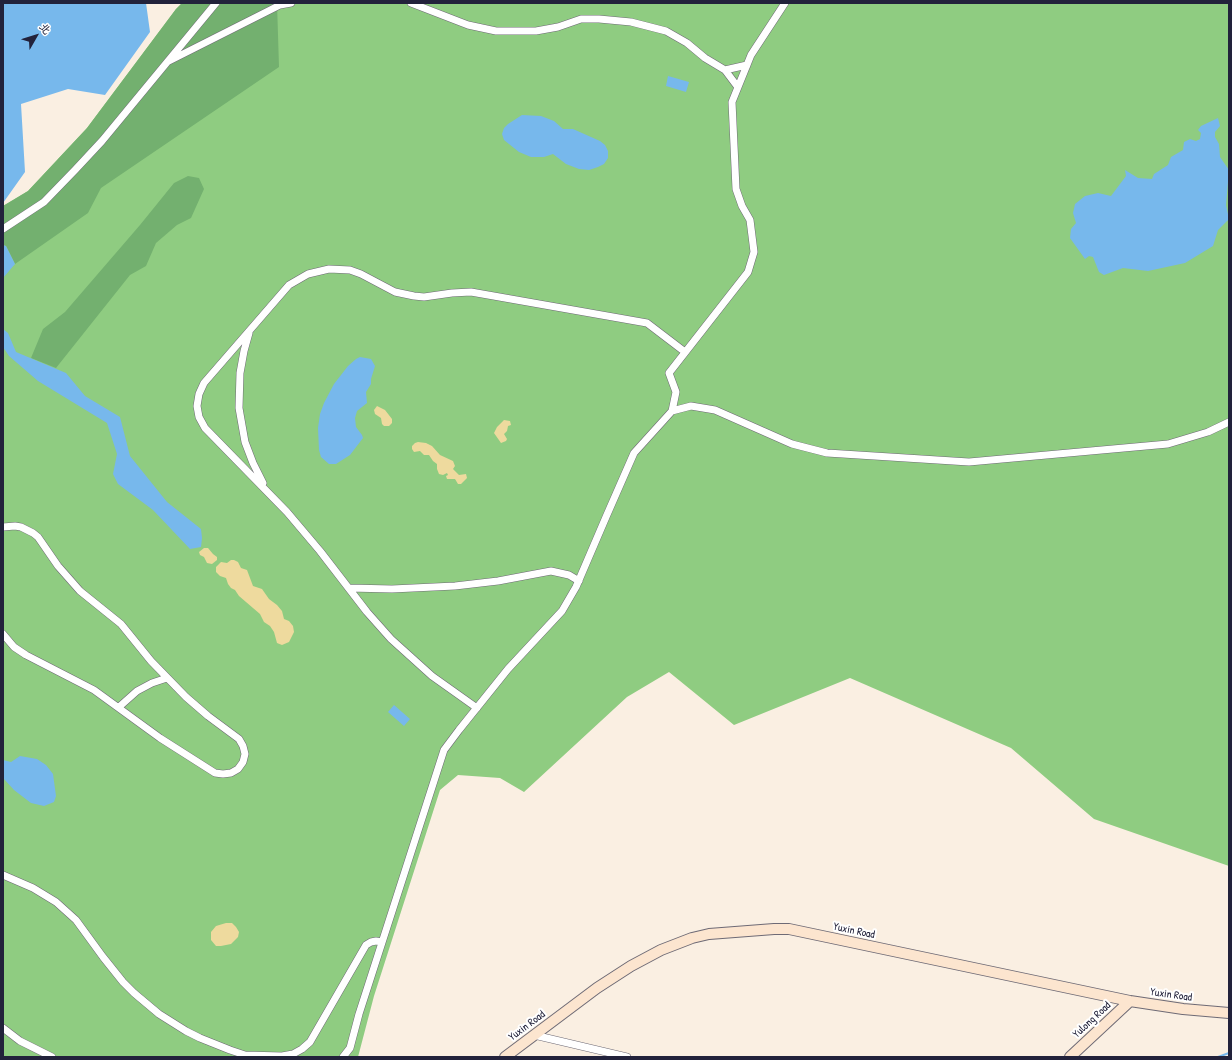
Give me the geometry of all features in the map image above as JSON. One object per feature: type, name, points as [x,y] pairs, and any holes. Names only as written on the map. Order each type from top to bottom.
[{"type":"street","points":[[3,229],[44,202],[102,141],[216,3]]},
{"type":"street","points":[[167,62],[280,5],[291,3]]},
{"type":"street","points":[[411,3],[468,26],[496,31],[536,31],[558,27],[581,19],[631,22],[666,31],[687,43],[705,58],[725,70],[737,86]]},
{"type":"street","points":[[343,1057],[350,1048],[359,1014],[444,750],[508,669],[562,611],[579,581],[634,453],[672,411],[676,392],[668,373],[748,272],[754,252],[750,220],[742,206],[736,190],[732,102],[737,86],[751,55],[785,3]]},
{"type":"street","points":[[725,70],[747,65]]},
{"type":"street","points":[[477,708],[432,676],[404,652],[366,612],[304,531],[205,428],[199,417],[197,406],[199,394],[204,383],[282,293],[298,279],[318,270],[340,269],[361,274],[387,288],[405,294],[424,297],[462,292],[481,293],[647,323],[685,352]]},
{"type":"street","points":[[251,329],[244,351],[240,373],[240,413],[242,430],[249,452],[258,474],[269,493]]},
{"type":"street","points":[[672,411],[691,406],[715,410],[792,444],[827,453],[969,462],[1168,444],[1208,432],[1229,422]]},
{"type":"street","points":[[3,527],[21,527],[28,529],[38,537],[72,583],[88,598],[121,624],[151,661],[202,711],[239,739],[243,746],[243,762],[231,773],[223,774],[215,772],[160,738],[119,707],[88,687],[26,655],[14,647],[3,634]]},
{"type":"street","points":[[349,588],[406,589],[455,586],[498,581],[551,571],[569,575],[579,581]]},
{"type":"street","points":[[119,707],[141,689],[152,683],[167,678]]},
{"type":"street","points":[[3,875],[33,888],[56,902],[76,920],[123,982],[159,1014],[200,1038],[220,1047],[245,1055],[282,1056],[293,1054],[302,1049],[310,1042],[366,945],[376,941],[382,942]]},
{"type":"street","name":"Yuxin Road","points":[[505,1057],[615,976],[661,950],[692,938],[709,934],[774,928],[789,929],[1130,1001],[1183,1009],[1229,1013]]},
{"type":"street","name":"Yulong Road","points":[[1070,1057],[1130,1001]]},
{"type":"street","points":[[3,1028],[20,1041],[52,1057]]},
{"type":"street","points":[[534,1035],[627,1057]]},
{"type":"green space","points":[[182,3],[1229,3],[1229,866],[1094,819],[1011,748],[850,678],[734,725],[669,672],[627,697],[524,792],[500,778],[458,775],[440,790],[374,996],[358,1057],[3,1057],[3,206],[28,191],[87,128]]},
{"type":"green space","points":[[182,3],[277,3],[279,67],[101,188],[88,213],[15,264],[6,246],[3,245],[3,206],[28,191],[87,128]]},
{"type":"green space","points":[[188,176],[199,178],[204,189],[191,218],[177,225],[156,243],[146,266],[130,275],[56,368],[31,358],[43,329],[65,312],[174,183]]},
{"type":"sand","points":[[377,406],[385,410],[392,419],[392,423],[389,426],[384,426],[381,418],[375,414],[374,410]]},
{"type":"sand","points":[[504,420],[510,421],[511,425],[508,426],[507,431],[504,434],[507,439],[506,441],[501,443],[494,433],[497,427]]},
{"type":"sand","points":[[418,442],[426,443],[432,446],[440,455],[453,461],[455,466],[453,469],[459,475],[466,474],[467,478],[461,484],[458,484],[455,479],[447,479],[447,473],[443,475],[439,474],[437,464],[429,455],[424,455],[420,451],[414,452],[412,449],[412,446]]},
{"type":"sand","points":[[204,548],[208,548],[217,557],[217,560],[212,564],[207,563],[204,557],[200,555],[199,552]]},
{"type":"sand","points":[[231,560],[238,562],[241,568],[247,570],[253,586],[262,589],[269,599],[282,611],[284,619],[289,621],[293,626],[294,632],[289,642],[282,645],[277,643],[274,632],[270,626],[264,622],[260,614],[231,588],[226,578],[220,576],[216,572],[216,567],[221,562],[227,563]]},
{"type":"sand","points":[[232,923],[236,927],[239,932],[238,937],[231,944],[216,946],[211,940],[211,932],[216,926]]},
{"type":"water","points":[[3,3],[146,3],[150,32],[105,95],[68,89],[21,104],[25,172],[3,203]]},
{"type":"water","points":[[668,76],[689,82],[686,92],[666,86]]},
{"type":"water","points":[[522,115],[541,116],[554,121],[563,129],[573,129],[600,141],[605,145],[608,151],[608,158],[604,164],[589,170],[579,169],[566,164],[553,154],[544,157],[531,157],[519,152],[504,140],[502,134],[504,128],[508,124]]},
{"type":"water","points":[[1218,118],[1220,126],[1215,132],[1215,137],[1219,144],[1220,157],[1229,170],[1226,205],[1229,219],[1218,230],[1213,246],[1185,263],[1148,271],[1123,268],[1104,275],[1099,272],[1093,257],[1089,256],[1085,259],[1070,238],[1071,229],[1076,223],[1073,213],[1075,204],[1085,196],[1098,193],[1111,196],[1126,176],[1125,170],[1138,178],[1152,179],[1154,174],[1168,165],[1171,157],[1183,150],[1184,142],[1190,139],[1196,141],[1200,139],[1201,133],[1198,130],[1201,126]]},
{"type":"water","points":[[3,245],[6,246],[15,264],[3,278]]},
{"type":"water","points":[[3,329],[8,333],[16,352],[66,373],[85,396],[120,417],[130,456],[167,502],[201,529],[201,547],[190,549],[153,510],[118,484],[113,474],[117,454],[107,423],[38,381],[9,356],[3,347]]},
{"type":"water","points":[[360,357],[371,359],[375,366],[371,384],[366,392],[367,403],[357,411],[355,418],[356,427],[363,438],[350,455],[336,464],[329,464],[321,457],[319,450],[318,428],[320,414],[334,384],[348,366]]},
{"type":"water","points":[[394,705],[410,719],[404,726],[388,712]]},
{"type":"water","points":[[20,756],[37,759],[46,765],[53,774],[56,796],[54,802],[44,806],[31,803],[14,790],[4,779],[3,760],[11,762]]},
{"type":"waterway","points":[[1218,1057],[1229,1053]]}]
